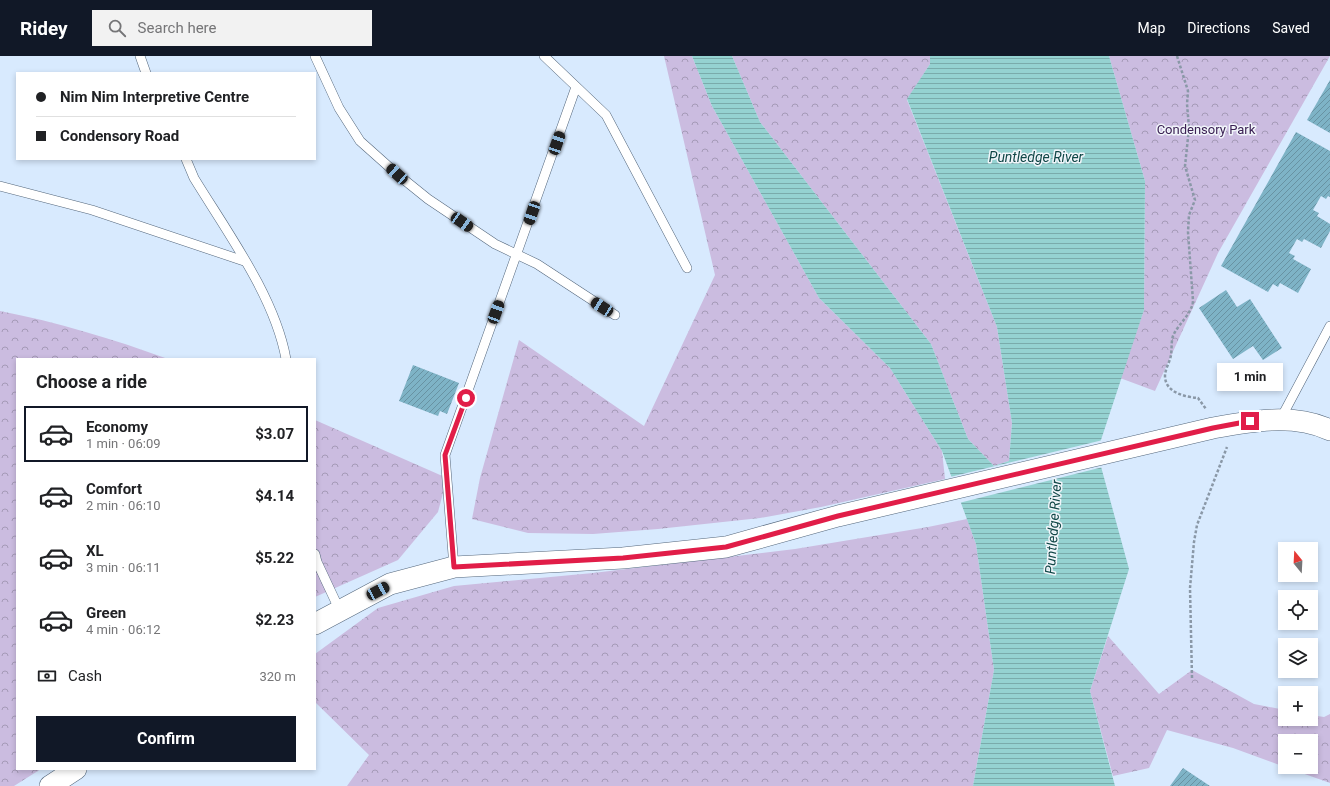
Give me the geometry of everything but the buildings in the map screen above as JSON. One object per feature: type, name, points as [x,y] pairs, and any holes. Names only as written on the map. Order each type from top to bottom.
[{"type":"street","points":[[316,623],[390,584],[454,567],[623,558],[726,547],[838,516],[1200,431],[1250,421],[1280,420],[1307,422],[1330,430]]},
{"type":"street","points":[[50,786],[74,770]]},
{"type":"lane","points":[[140,56],[146,72]]},
{"type":"lane","points":[[315,56],[339,108],[360,141],[428,199],[495,244],[537,264],[615,316]]},
{"type":"lane","points":[[544,56],[606,116],[687,268]]},
{"type":"lane","points":[[454,567],[445,455],[576,87]]},
{"type":"lane","points":[[186,160],[194,178],[262,291],[284,347],[286,358]]},
{"type":"lane","points":[[0,186],[92,210],[244,260]]},
{"type":"lane","points":[[1280,420],[1330,326]]},
{"type":"lane","points":[[316,558],[340,611]]},
{"type":"path","points":[[1176,56],[1188,91],[1186,104],[1189,128],[1186,166],[1196,200],[1189,215],[1188,232],[1193,290],[1192,306],[1173,337],[1171,355],[1165,376],[1166,382],[1175,391],[1182,396],[1198,398],[1206,409]]},
{"type":"path","points":[[1192,678],[1190,588],[1197,525],[1226,447],[1232,443],[1250,421]]},
{"type":"green space","points":[[664,56],[692,56],[712,106],[819,298],[890,368],[942,451],[945,479],[821,507],[760,518],[658,529],[593,534],[528,533],[472,519],[480,478],[519,340],[644,426],[715,275]]},
{"type":"green space","points":[[732,56],[930,56],[930,64],[907,100],[997,327],[1012,423],[1009,461],[994,466],[968,439],[931,344],[760,122]]},
{"type":"green space","name":"Condensory Park","points":[[1109,56],[1330,56],[1218,253],[1155,391],[1120,378],[1144,310],[1145,181]]},
{"type":"green space","points":[[0,311],[43,320],[165,358],[16,358],[16,770],[39,770],[14,786],[0,786]]},
{"type":"green space","points":[[316,420],[447,478],[438,512],[398,560],[316,597]]},
{"type":"green space","points":[[967,519],[976,544],[994,670],[973,786],[347,786],[369,755],[316,703],[316,653],[378,608],[454,586],[593,573],[795,549]]},
{"type":"green space","points":[[1108,636],[1159,694],[1192,670],[1254,704],[1278,709],[1278,726],[1318,726],[1318,716],[1324,717],[1330,714],[1330,783],[1305,774],[1318,774],[1318,734],[1278,734],[1278,764],[1233,748],[1167,730],[1149,768],[1113,776],[1090,691]]},
{"type":"water","name":"Puntledge River","points":[[692,56],[732,56],[760,122],[931,344],[968,439],[994,466],[1009,461],[1012,423],[997,327],[907,99],[930,64],[930,56],[1109,56],[1145,181],[1144,310],[1097,452],[1129,569],[1090,691],[1115,786],[973,786],[994,670],[976,544],[942,451],[890,368],[819,298],[712,106]]},
{"type":"pier","points":[[1103,440],[1099,452],[1103,467],[959,503],[950,477]]},
{"type":"route","points":[[466,398],[445,455],[454,567],[623,558],[726,547],[838,516],[1213,428],[1250,421]]}]
